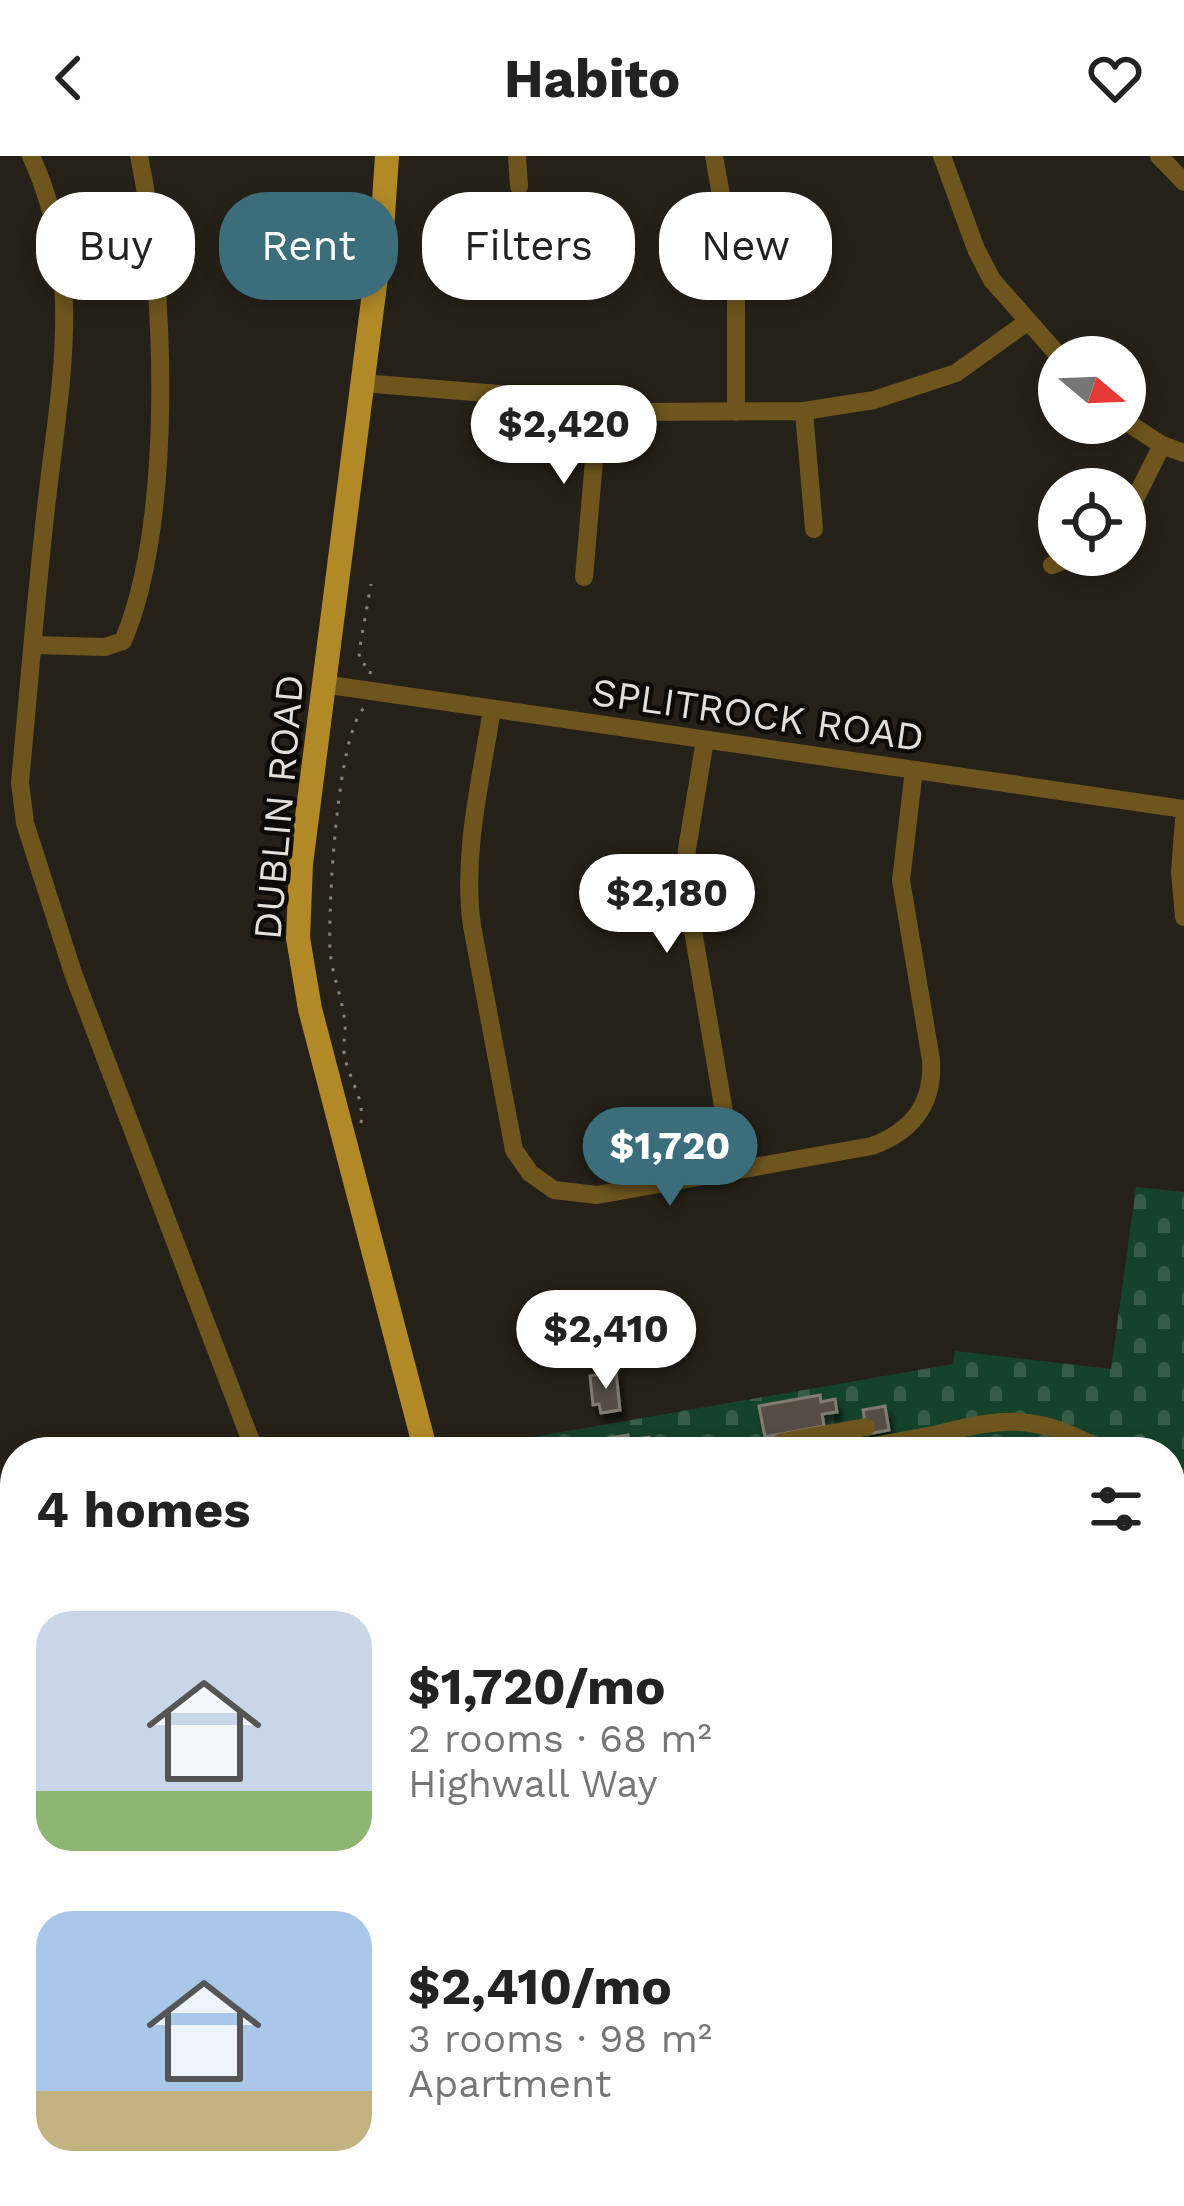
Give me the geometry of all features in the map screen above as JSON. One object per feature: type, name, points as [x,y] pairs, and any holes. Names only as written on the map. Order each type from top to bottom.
[{"type":"main road","name":"DUBLIN ROAD","points":[[387,156],[382,230],[301,863],[298,938],[310,1009],[422,1437]]},
{"type":"street","points":[[32,156],[60,248],[66,297],[65,360],[20,782],[25,824],[73,973],[249,1437]]},
{"type":"street","points":[[33,645],[105,647],[123,641],[140,602],[157,463],[160,383],[151,213],[139,156]]},
{"type":"street","points":[[517,156],[519,186]]},
{"type":"street","points":[[714,156],[736,278],[736,412]]},
{"type":"street","points":[[943,156],[984,265],[1040,336]]},
{"type":"street","points":[[1159,156],[1184,182]]},
{"type":"street","points":[[362,383],[599,402],[638,412],[804,411],[874,400],[956,373],[1027,322]]},
{"type":"street","points":[[584,577],[599,402]]},
{"type":"street","points":[[804,411],[814,529]]},
{"type":"street","points":[[1146,435],[1184,453]]},
{"type":"street","points":[[1146,477],[1162,445]]},
{"type":"street","name":"SPLITROCK ROAD","points":[[322,684],[1184,808]]},
{"type":"street","points":[[492,709],[467,892],[514,1150],[542,1183],[568,1194],[597,1195],[872,1146],[906,1130],[920,1114],[932,1078],[901,880],[914,770]]},
{"type":"street","points":[[705,740],[685,884],[734,1170]]},
{"type":"street","points":[[1184,820],[1180,872],[1184,917]]},
{"type":"street","points":[[952,1437],[982,1422],[1022,1421],[1077,1437]]},
{"type":"path","points":[[370,676],[371,668],[360,662],[359,652],[371,584]]},
{"type":"path","points":[[360,1130],[362,1107],[344,1054],[345,1022],[330,952],[329,912],[346,752],[365,702]]},
{"type":"green space","points":[[1136,1187],[1184,1192],[1184,1437],[533,1437],[953,1364],[955,1351],[1111,1369]]},
{"type":"building","points":[[597,1312],[604,1347],[572,1353],[561,1320]]},
{"type":"building","points":[[616,1371],[620,1410],[601,1413],[599,1404],[593,1405],[590,1376]]},
{"type":"building","points":[[820,1395],[821,1402],[835,1399],[837,1412],[822,1414],[824,1426],[765,1437],[759,1406]]},
{"type":"building","points":[[885,1406],[889,1430],[867,1434],[863,1410]]}]
